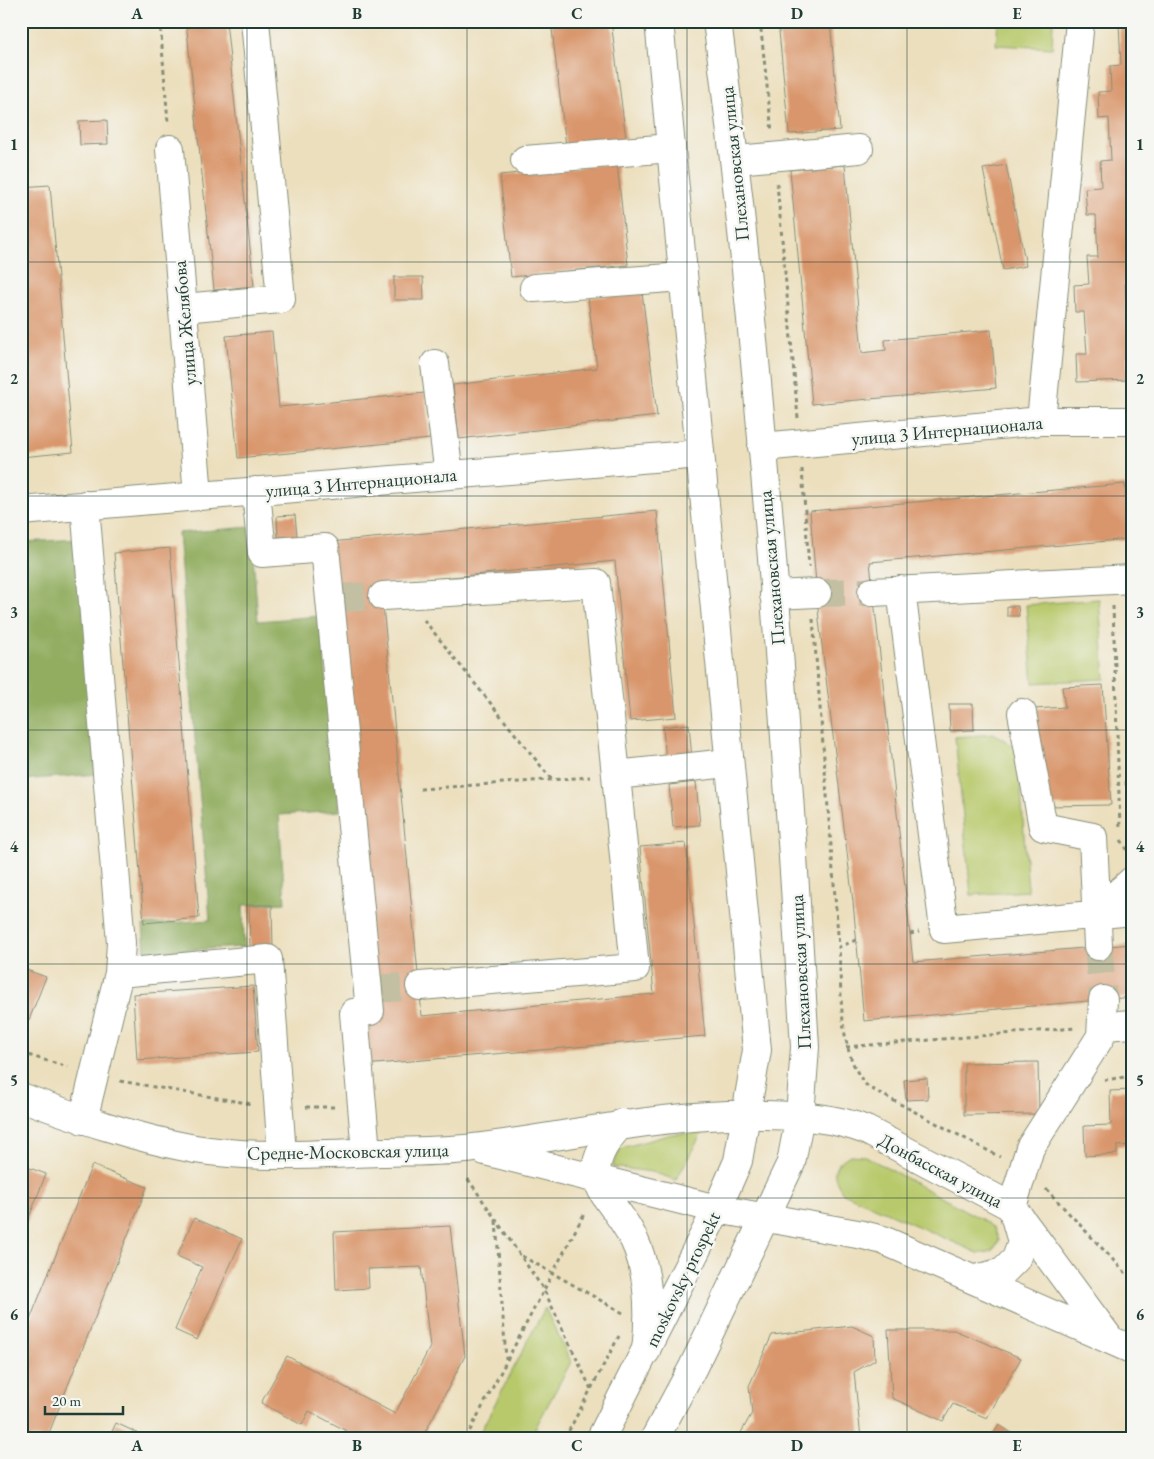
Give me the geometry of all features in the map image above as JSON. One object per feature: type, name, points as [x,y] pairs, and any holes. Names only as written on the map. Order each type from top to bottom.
[{"type":"street","points":[[183,308],[281,299],[255,21]]},
{"type":"street","points":[[659,21],[728,763],[757,1050],[747,1114]]},
{"type":"street","name":"Плехановская улица","points":[[717,21],[736,160],[774,595],[805,1047],[800,1116]]},
{"type":"street","points":[[1041,421],[1080,21]]},
{"type":"street","points":[[524,160],[671,148]]},
{"type":"street","points":[[736,160],[859,149]]},
{"type":"street","name":"улица Желябова","points":[[170,150],[198,496]]},
{"type":"street","points":[[534,288],[683,277]]},
{"type":"street","points":[[435,364],[449,475]]},
{"type":"street","name":"улица 3 Интернационала","points":[[762,446],[1041,421],[1133,421]]},
{"type":"street","name":"улица 3 Интернационала","points":[[21,511],[700,454]]},
{"type":"street","points":[[256,491],[262,553],[325,548],[333,598],[370,990],[370,1011],[354,1013],[366,1152]]},
{"type":"street","points":[[83,1120],[119,973],[121,943],[85,506]]},
{"type":"street","points":[[872,592],[1123,580]]},
{"type":"street","points":[[394,595],[596,583],[635,968],[420,986]]},
{"type":"street","points":[[901,590],[944,929],[1096,913],[1133,911]]},
{"type":"street","points":[[774,595],[814,594]]},
{"type":"street","points":[[1022,713],[1043,827],[1094,837],[1098,946]]},
{"type":"street","points":[[616,775],[728,763]]},
{"type":"street","points":[[1096,913],[1133,880]]},
{"type":"street","points":[[119,973],[268,959],[282,1155]]},
{"type":"street","points":[[975,1279],[1003,1272],[1016,1259],[1022,1242],[1012,1207],[1030,1148],[1101,1036],[1103,1013],[1133,1024]]},
{"type":"street","name":"Средне-Московская улица","points":[[21,1097],[83,1120],[194,1148],[282,1155],[473,1148],[622,1124],[697,1116],[747,1114]]},
{"type":"street","name":"Донбасская улица","points":[[747,1114],[800,1116],[843,1121],[866,1130],[1012,1207],[1121,1344]]},
{"type":"street","name":"moskovsky prospekt","points":[[601,1438],[717,1209],[738,1161],[747,1114]]},
{"type":"street","points":[[655,1438],[792,1163],[800,1116]]},
{"type":"street","points":[[622,1124],[606,1140],[598,1159],[596,1178],[637,1248],[649,1308],[645,1354]]},
{"type":"street","name":"Средне-Московская улица","points":[[473,1148],[717,1209],[766,1218]]},
{"type":"street","name":"Донбасская улица","points":[[766,1218],[876,1238],[975,1279],[1121,1344]]},
{"type":"path","points":[[160,21],[170,150]]},
{"type":"path","points":[[760,21],[775,156],[814,594],[846,1047],[857,1076],[868,1088],[1024,1169],[1034,1176],[1133,1281]]},
{"type":"path","points":[[1123,580],[1120,840],[1133,858]]},
{"type":"path","points":[[394,595],[552,780]]},
{"type":"path","points":[[420,789],[616,775]]},
{"type":"path","points":[[839,947],[856,940]]},
{"type":"path","points":[[846,1047],[1103,1013]]},
{"type":"path","points":[[21,1054],[94,1075],[191,1095],[279,1108],[362,1106]]},
{"type":"path","points":[[468,1180],[544,1290],[591,1389]]},
{"type":"path","points":[[466,1438],[584,1214]]},
{"type":"path","points":[[496,1220],[506,1361]]},
{"type":"path","points":[[519,1254],[626,1316],[626,1306]]},
{"type":"path","points":[[565,1438],[624,1328]]},
{"type":"green space","points":[[998,21],[1053,21],[1052,48],[996,45]]},
{"type":"green space","points":[[251,527],[258,621],[320,616],[340,811],[279,815],[285,903],[243,905],[244,947],[145,952],[143,925],[210,920],[178,533]]},
{"type":"green space","points":[[83,539],[98,774],[21,780],[21,542]]},
{"type":"green space","points":[[1099,599],[1105,679],[1033,683],[1026,605]]},
{"type":"green space","points":[[995,734],[1018,749],[1028,891],[971,895],[955,737]]},
{"type":"green space","points":[[702,1133],[676,1180],[652,1172],[612,1167],[621,1148],[672,1134]]},
{"type":"green space","points":[[850,1155],[865,1156],[983,1220],[994,1228],[999,1240],[996,1246],[989,1252],[978,1253],[843,1193],[836,1181],[835,1171],[839,1163]]},
{"type":"green space","points":[[545,1308],[571,1362],[530,1438],[477,1438]]},
{"type":"building","points":[[186,21],[226,21],[254,286],[214,290]]},
{"type":"building","points":[[551,21],[611,21],[626,139],[566,146]]},
{"type":"building","points":[[778,21],[830,21],[840,130],[789,134]]},
{"type":"building","points":[[1109,21],[1133,21],[1133,283],[1125,283],[1127,308],[1133,307],[1133,356],[1127,356],[1128,380],[1077,382],[1076,354],[1087,354],[1084,312],[1075,312],[1074,285],[1089,284],[1087,257],[1098,257],[1096,215],[1087,215],[1085,188],[1101,187],[1100,161],[1111,160],[1109,118],[1099,119],[1098,92],[1111,91],[1110,66],[1121,65],[1119,23],[1110,23]]},
{"type":"building","points":[[107,120],[108,144],[80,145],[79,121]]},
{"type":"building","points":[[617,163],[628,265],[511,277],[500,175]]},
{"type":"building","points":[[845,165],[862,353],[886,350],[885,340],[991,330],[996,388],[812,404],[790,170]]},
{"type":"building","points":[[1006,165],[1026,266],[1003,270],[983,169]]},
{"type":"building","points":[[50,185],[73,452],[21,457],[21,187]]},
{"type":"building","points":[[394,277],[423,277],[424,300],[394,300]]},
{"type":"building","points":[[642,292],[657,416],[459,439],[453,385],[597,368],[588,298]]},
{"type":"building","points":[[272,332],[279,407],[425,393],[430,439],[238,458],[226,336]]},
{"type":"building","points":[[1125,484],[1130,539],[870,562],[913,962],[1133,944],[1133,997],[864,1021],[853,902],[819,620],[810,511]]},
{"type":"building","points":[[657,511],[676,717],[630,721],[615,561],[381,584],[422,1016],[654,994],[640,847],[686,843],[705,1036],[364,1065],[330,542]]},
{"type":"building","points":[[295,515],[297,536],[278,537],[277,516]]},
{"type":"building","points":[[170,548],[199,918],[144,923],[114,553]]},
{"type":"building","points":[[1007,606],[1018,606],[1019,616],[1007,616]]},
{"type":"building","points":[[1103,685],[1111,805],[1047,806],[1034,709],[1065,707],[1062,687]]},
{"type":"building","points":[[949,704],[973,704],[974,730],[950,731]]},
{"type":"building","points":[[689,724],[692,759],[666,762],[663,727]]},
{"type":"building","points":[[1131,735],[1133,735],[1133,786],[1125,785]]},
{"type":"building","points":[[696,782],[700,825],[673,827],[669,785]]},
{"type":"building","points":[[1131,795],[1133,795],[1133,808],[1130,808]]},
{"type":"building","points":[[249,905],[272,905],[273,948],[250,949]]},
{"type":"building","points":[[21,968],[46,977],[29,1020],[21,1017]]},
{"type":"building","points":[[253,986],[258,1052],[137,1060],[133,994]]},
{"type":"building","points":[[1038,1062],[1039,1114],[964,1115],[964,1063]]},
{"type":"building","points":[[927,1078],[928,1099],[906,1100],[904,1080]]},
{"type":"building","points":[[1133,1090],[1133,1145],[1117,1146],[1117,1154],[1085,1156],[1084,1126],[1111,1125],[1110,1091]]},
{"type":"building","points":[[21,1165],[46,1174],[21,1238]]},
{"type":"building","points":[[92,1165],[147,1187],[47,1438],[21,1438],[21,1342]]},
{"type":"building","points":[[194,1218],[242,1239],[197,1340],[175,1330],[202,1267],[177,1256]]},
{"type":"building","points":[[450,1226],[465,1356],[422,1438],[360,1438],[309,1411],[302,1425],[261,1403],[287,1356],[395,1414],[430,1347],[421,1267],[368,1269],[369,1288],[336,1290],[334,1232]]},
{"type":"building","points":[[852,1326],[874,1336],[875,1360],[854,1372],[861,1438],[738,1438],[752,1413],[749,1386],[772,1335]]},
{"type":"building","points":[[888,1330],[954,1330],[1021,1358],[987,1418],[953,1404],[943,1421],[892,1398]]},
{"type":"building","points":[[116,1423],[148,1438],[109,1438]]},
{"type":"building","points":[[999,1425],[1020,1438],[991,1438]]},
{"type":"tunnel","points":[[817,593],[872,592]]},
{"type":"tunnel","points":[[337,598],[383,596]]},
{"type":"tunnel","points":[[1098,946],[1103,1000]]},
{"type":"tunnel","points":[[373,989],[420,986]]}]
